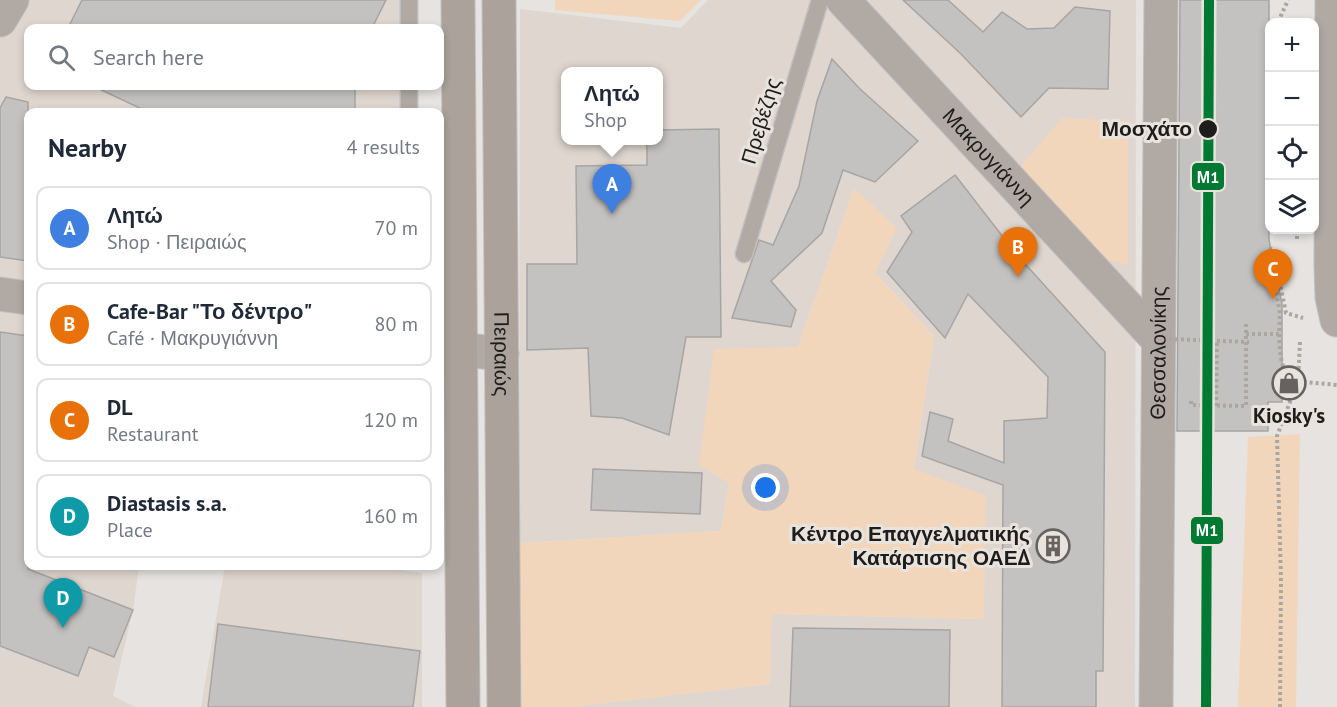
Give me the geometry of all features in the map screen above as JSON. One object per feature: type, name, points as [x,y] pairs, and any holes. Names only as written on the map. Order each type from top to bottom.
[{"type":"main road","name":"Πειραιώς","points":[[458,0],[450,349],[463,707]]},
{"type":"main road","name":"Πειραιώς","points":[[499,0],[504,707]]},
{"type":"street","name":"Μακρυγιάννη","points":[[843,0],[1164,340]]},
{"type":"street","name":"Θεσσαλονίκης","points":[[1156,707],[1164,340],[1161,0]]},
{"type":"street","points":[[1332,0],[1332,297],[1337,320]]},
{"type":"street","points":[[0,294],[24,297]]},
{"type":"street","points":[[450,349],[502,354]]},
{"type":"lane","points":[[409,0],[409,24]]},
{"type":"lane","name":"Πρεβέζης","points":[[744,254],[820,0]]},
{"type":"lane","points":[[408,108],[409,90]]},
{"type":"path","points":[[1280,18],[1288,0]]},
{"type":"path","points":[[1303,318],[1286,313],[1273,250],[1269,248],[1280,314],[1281,366],[1286,374],[1298,381],[1337,385]]},
{"type":"path","points":[[1191,405],[1246,406],[1246,322]]},
{"type":"path","points":[[1246,334],[1279,334]]},
{"type":"path","points":[[1164,340],[1247,342]]},
{"type":"path","points":[[1216,406],[1217,340]]},
{"type":"path","points":[[1280,707],[1278,430],[1298,381],[1299,341]]},
{"type":"shaded area","points":[[0,0],[401,0],[401,24],[24,24],[24,90],[402,90],[402,108],[24,108],[24,570],[138,570],[133,610],[113,696],[135,707],[0,707]]},
{"type":"shaded area","points":[[555,0],[701,0],[680,21],[555,10]]},
{"type":"shaded area","points":[[708,0],[1136,0],[1135,707],[570,707],[770,684],[771,614],[984,619],[914,469],[934,336],[875,273],[854,188],[798,347],[729,483],[721,531],[519,543],[520,9],[681,28]]},
{"type":"shaded area","points":[[1062,118],[1128,121],[1128,265],[1097,257],[1016,172]]},
{"type":"shaded area","points":[[854,188],[897,228],[875,273],[934,336],[914,469],[986,496],[984,619],[772,614],[770,684],[570,707],[522,707],[519,543],[721,531],[729,483],[699,465],[714,349],[798,347]]},
{"type":"shaded area","points":[[1300,434],[1296,707],[1238,707],[1248,437]]},
{"type":"shaded area","points":[[224,570],[398,570],[422,573],[422,707],[201,707]]},
{"type":"building","points":[[82,0],[386,0],[374,24],[70,24]]},
{"type":"building","points":[[903,0],[948,0],[983,32],[1002,12],[1027,29],[1054,28],[1075,7],[1110,11],[1108,89],[1049,88],[1021,117],[961,54]]},
{"type":"building","name":"Μοσχάτο","points":[[1180,0],[1269,0],[1269,18],[1265,18],[1265,234],[1269,234],[1282,304],[1282,402],[1268,402],[1268,431],[1177,431]]},
{"type":"building","points":[[832,59],[860,89],[918,141],[875,182],[843,170],[822,233],[771,281],[796,310],[791,327],[732,318],[759,240],[773,245],[799,186],[817,101]]},
{"type":"building","points":[[101,90],[355,90],[355,108],[140,108]]},
{"type":"building","points":[[6,97],[28,102],[28,108],[24,108],[24,260],[0,257],[0,108]]},
{"type":"building","points":[[719,129],[721,337],[686,337],[669,435],[622,418],[591,416],[588,348],[527,350],[527,264],[577,264],[576,166],[647,165],[647,145],[663,145],[663,130]]},
{"type":"building","name":"Κέντρο Επαγγελματικής Κατάρτισης ΟΑΕΔ","points":[[955,175],[1017,255],[1105,352],[1103,671],[1096,671],[1096,707],[1002,707],[1003,485],[922,456],[930,412],[953,419],[948,441],[1004,463],[1004,421],[1047,418],[1048,377],[968,294],[945,338],[887,272],[912,232],[901,216]]},
{"type":"building","points":[[0,332],[24,335],[24,570],[31,570],[133,610],[114,657],[89,647],[78,676],[0,646]]},
{"type":"building","points":[[593,469],[702,473],[700,514],[591,510]]},
{"type":"building","points":[[218,624],[420,651],[413,707],[208,707]]},
{"type":"building","points":[[793,628],[950,630],[949,707],[790,707]]},
{"type":"transit line","name":"Μ1","points":[[1206,707],[1209,0]]},
{"type":"place","name":"Μοσχάτο","points":[[1208,129]]},
{"type":"place","name":"Λητώ","points":[[612,214]]},
{"type":"place","name":"Cafe-Bar \"Το δέντρο\"","points":[[1018,277]]},
{"type":"place","name":"DL","points":[[1273,299]]},
{"type":"place","name":"Kiosky's","points":[[1289,383]]},
{"type":"place","name":"Κέντρο Επαγγελματικής Κατάρτισης ΟΑΕΔ","points":[[1053,546]]},
{"type":"place","name":"Diastasis s.a.","points":[[63,628]]}]
